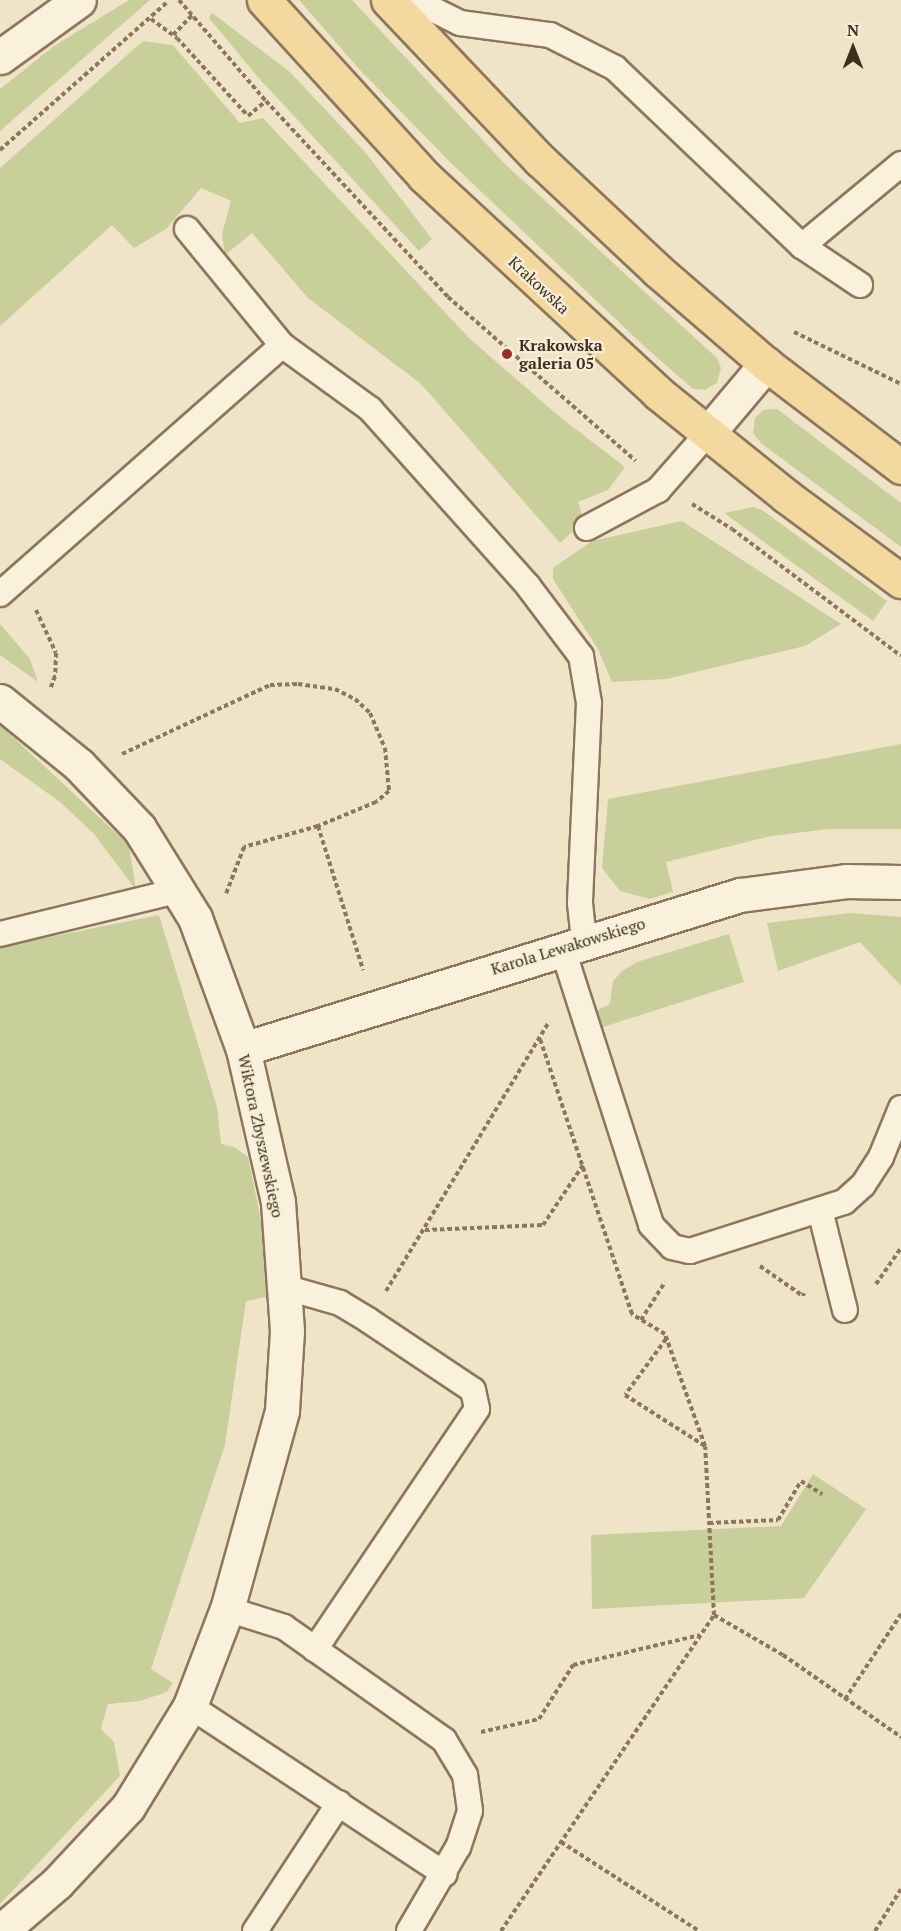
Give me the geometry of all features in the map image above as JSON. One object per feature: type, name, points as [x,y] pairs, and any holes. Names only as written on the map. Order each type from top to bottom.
[{"type":"main road","name":"Krakowska","points":[[264,0],[351,100],[440,192],[707,434],[901,581]]},
{"type":"main road","points":[[388,0],[579,197],[766,364],[901,468]]},
{"type":"street","points":[[0,57],[78,0]]},
{"type":"street","points":[[707,434],[766,364]]},
{"type":"street","name":"Wiktora Zbyszewskiego","points":[[0,701],[79,765],[139,828],[187,904],[243,1049],[278,1203],[287,1331],[282,1412],[228,1609],[190,1706],[128,1807],[57,1883],[1,1931]]},
{"type":"street","name":"Karola Lewakowskiego","points":[[243,1049],[573,944],[740,895],[846,881],[901,882]]},
{"type":"lane","points":[[414,0],[460,23],[494,30],[550,35],[615,68],[802,246],[860,285]]},
{"type":"lane","points":[[802,246],[901,164]]},
{"type":"lane","points":[[187,229],[282,345],[370,409],[528,586],[581,656],[589,703],[580,903],[573,944],[651,1225],[658,1235],[672,1247],[690,1251],[844,1202],[863,1185],[881,1157],[901,1108]]},
{"type":"lane","points":[[0,594],[282,345]]},
{"type":"lane","points":[[587,528],[665,483],[707,434]]},
{"type":"lane","points":[[0,934],[187,904]]},
{"type":"lane","points":[[820,1210],[846,1310]]},
{"type":"lane","points":[[284,1287],[340,1303],[368,1320],[473,1390],[477,1408],[315,1649]]},
{"type":"lane","points":[[228,1609],[284,1627],[444,1740],[465,1775],[470,1811],[445,1874],[409,1931]]},
{"type":"lane","points":[[190,1706],[445,1874]]},
{"type":"lane","points":[[255,1931],[339,1803]]},
{"type":"path","points":[[179,0],[266,100],[448,297],[665,483],[901,656]]},
{"type":"path","points":[[0,150],[151,19],[166,3]]},
{"type":"path","points":[[173,34],[192,15]]},
{"type":"path","points":[[151,19],[173,34],[249,116],[266,100]]},
{"type":"path","points":[[783,327],[901,384]]},
{"type":"path","points":[[35,607],[56,653],[55,676],[47,699]]},
{"type":"path","points":[[116,757],[270,685],[298,684],[335,689],[355,699],[370,713],[385,748],[389,791],[376,802],[318,826],[244,847],[226,893],[187,904]]},
{"type":"path","points":[[318,826],[365,976]]},
{"type":"path","points":[[368,1320],[540,1040],[552,1014]]},
{"type":"path","points":[[501,1931],[714,1615],[705,1446],[665,1334],[632,1314],[540,1040]]},
{"type":"path","points":[[425,1230],[543,1226],[583,1166]]},
{"type":"path","points":[[667,1339],[626,1395],[705,1446]]},
{"type":"path","points":[[709,1523],[778,1520],[801,1481],[822,1494]]},
{"type":"path","points":[[846,1699],[901,1614]]},
{"type":"path","points":[[714,1615],[783,1654],[901,1737]]},
{"type":"path","points":[[444,1740],[539,1719],[573,1665],[700,1635]]},
{"type":"path","points":[[561,1842],[699,1931]]},
{"type":"path","points":[[875,1931],[901,1889]]},
{"type":"path","points":[[687,1931],[691,1926]]},
{"type":"green space","points":[[129,0],[150,0],[0,131],[0,89],[54,46]]},
{"type":"green space","points":[[299,0],[352,0],[505,164],[717,358],[721,368],[717,383],[705,390],[693,389],[645,347],[451,163],[359,69]]},
{"type":"green space","points":[[212,13],[290,72],[365,152],[432,239],[419,251],[256,75],[209,18]]},
{"type":"green space","points":[[143,41],[173,45],[240,123],[263,118],[470,339],[560,417],[625,467],[608,490],[578,502],[584,521],[560,543],[421,384],[308,298],[252,233],[225,255],[222,234],[231,201],[201,188],[166,229],[134,248],[112,225],[0,326],[0,168]]},
{"type":"green space","points":[[777,409],[901,503],[901,547],[762,444],[753,433],[755,418],[763,410]]},
{"type":"green space","points":[[753,507],[762,510],[887,601],[873,621],[724,513]]},
{"type":"green space","points":[[682,521],[841,624],[805,646],[666,679],[612,682],[598,649],[553,579],[553,568],[592,541]]},
{"type":"green space","points":[[0,624],[30,659],[38,682],[0,655]]},
{"type":"green space","points":[[0,725],[129,845],[136,890],[94,834],[60,802],[0,759]]},
{"type":"green space","points":[[901,744],[901,829],[829,829],[771,836],[666,862],[673,892],[650,899],[620,891],[602,868],[608,799]]},
{"type":"green space","points":[[850,913],[901,917],[901,986],[860,942],[778,971],[767,923]]},
{"type":"green space","points":[[159,915],[217,1107],[221,1144],[234,1147],[248,1157],[262,1225],[267,1297],[246,1301],[225,1445],[151,1669],[173,1683],[167,1692],[140,1701],[108,1704],[101,1729],[114,1742],[120,1776],[0,1904],[0,947]]},
{"type":"green space","points":[[729,934],[744,982],[600,1028],[594,1012],[610,1004],[613,981],[622,971],[637,962]]},
{"type":"green space","points":[[813,1474],[866,1509],[804,1598],[592,1609],[591,1535],[781,1526]]},
{"type":"place","name":"Krakowska galeria 05","points":[[507,354]]}]
